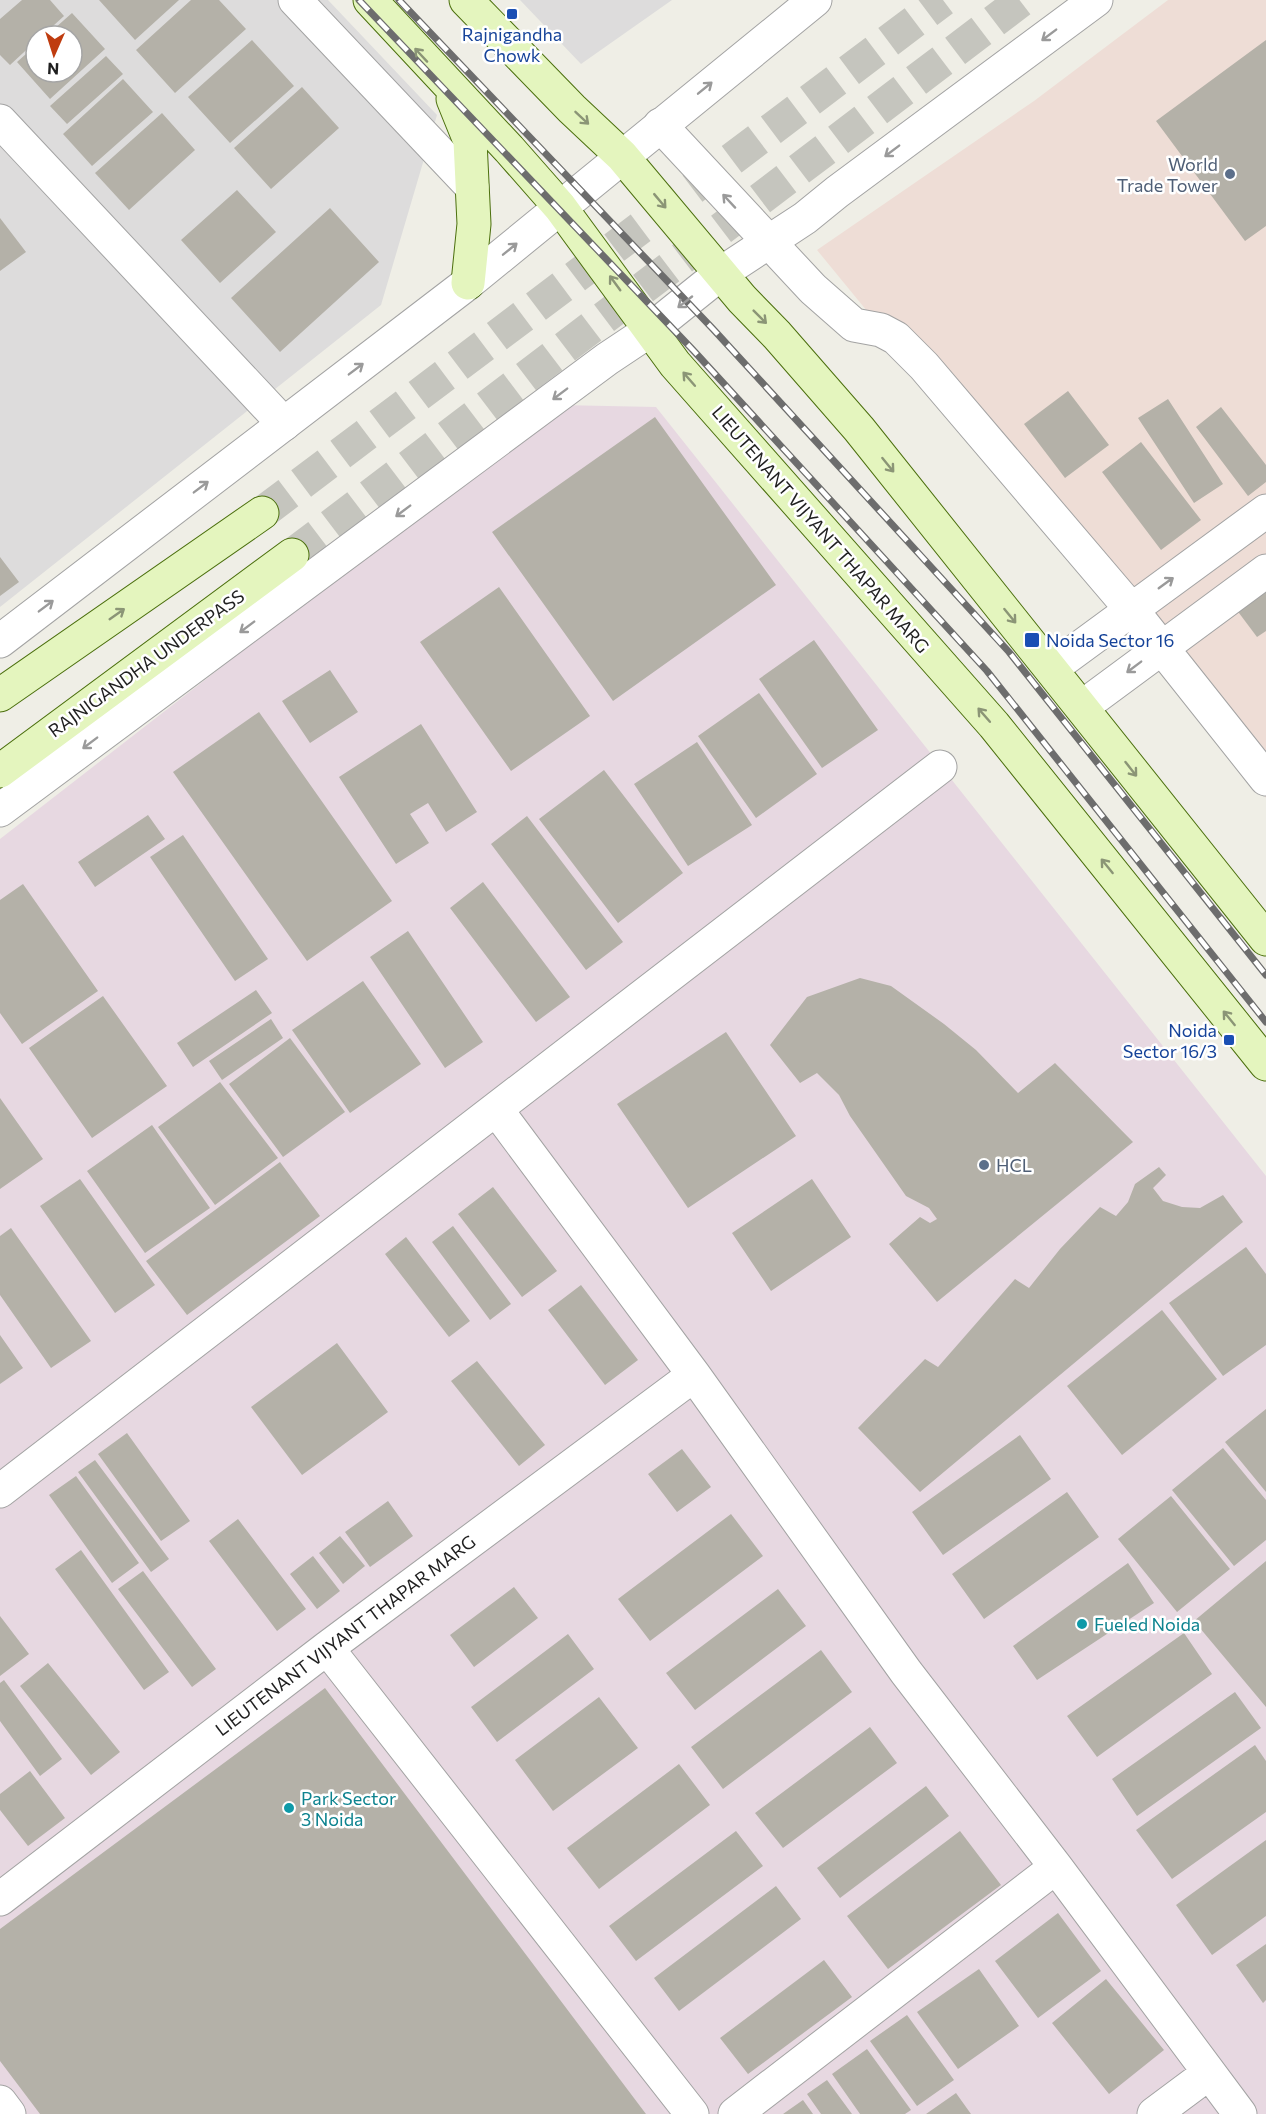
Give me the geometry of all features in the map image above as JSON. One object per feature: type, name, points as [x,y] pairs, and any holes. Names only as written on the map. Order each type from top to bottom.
[{"type":"main road","name":"LIEUTENANT VIJYANT THAPAR MARG","points":[[370,0],[560,207],[683,373],[994,725],[1266,1064]]},
{"type":"main road","points":[[466,0],[572,109],[622,156],[742,300],[777,335],[859,429],[1266,939]]},
{"type":"main road","points":[[447,83],[470,141],[474,224],[468,283]]},
{"type":"main road","points":[[0,695],[262,513]]},
{"type":"main road","name":"RAJNIGANDHA UNDERPASS","points":[[0,771],[292,555]]},
{"type":"street","points":[[295,0],[472,187]]},
{"type":"street","points":[[0,641],[468,283],[814,0]]},
{"type":"street","points":[[0,810],[597,366],[650,331],[720,274],[769,243],[1096,0]]},
{"type":"street","points":[[660,125],[813,289],[854,325],[882,330],[896,338],[911,352],[1131,609],[1266,779]]},
{"type":"street","points":[[5,137],[284,424]]},
{"type":"street","points":[[1052,668],[1266,511]]},
{"type":"street","points":[[1082,707],[1266,571]]},
{"type":"street","points":[[0,1491],[940,767]]},
{"type":"street","points":[[496,1109],[694,1375],[906,1672],[1056,1867],[1240,2114]]},
{"type":"street","name":"LIEUTENANT VIJYANT THAPAR MARG","points":[[0,1899],[327,1648],[694,1375]]},
{"type":"street","points":[[327,1648],[692,2114]]},
{"type":"street","points":[[735,2114],[1056,1867]]},
{"type":"street","points":[[1154,2114],[1209,2073]]},
{"type":"street","points":[[0,2102],[9,2114]]},
{"type":"shaded area","points":[[0,0],[328,0],[437,115],[381,305],[0,607]]},
{"type":"shaded area","points":[[520,0],[672,0],[581,64]]},
{"type":"shaded area","points":[[1168,0],[1266,0],[1266,798],[817,250],[1034,101]]},
{"type":"shaded area","points":[[559,405],[656,407],[1266,1176],[1266,2114],[0,2114],[0,839]]},
{"type":"building","points":[[22,0],[50,0],[64,16],[55,24],[24,24],[24,52],[10,65],[0,55],[0,19]]},
{"type":"building","points":[[99,0],[179,0],[135,40]]},
{"type":"building","points":[[191,0],[219,0],[246,29],[175,93],[136,50]]},
{"type":"building","points":[[72,13],[82,24],[60,24]]},
{"type":"building","points":[[84,26],[105,49],[84,68]]},
{"type":"building","points":[[252,40],[294,86],[230,143],[188,97]]},
{"type":"building","name":"World Trade Tower","points":[[1266,40],[1266,226],[1245,241],[1156,121]]},
{"type":"building","points":[[24,56],[24,70],[17,62]]},
{"type":"building","points":[[106,56],[123,74],[67,124],[50,106],[75,84],[84,84],[84,76]]},
{"type":"building","points":[[123,79],[153,112],[92,166],[63,134]]},
{"type":"building","points":[[37,84],[66,84],[50,99]]},
{"type":"building","points":[[302,87],[339,128],[271,189],[234,148]]},
{"type":"building","points":[[162,113],[195,150],[129,210],[95,173]]},
{"type":"building","points":[[237,190],[276,232],[220,283],[181,240]]},
{"type":"building","points":[[330,208],[379,262],[280,352],[231,298]]},
{"type":"building","points":[[0,218],[26,252],[0,271]]},
{"type":"building","points":[[1068,391],[1109,445],[1065,478],[1024,424]]},
{"type":"building","points":[[1168,399],[1223,484],[1194,503],[1138,418]]},
{"type":"building","points":[[1221,407],[1266,465],[1266,482],[1248,496],[1196,427]]},
{"type":"building","points":[[655,417],[776,585],[613,701],[492,532]]},
{"type":"building","points":[[1141,442],[1201,520],[1161,550],[1102,472]]},
{"type":"building","points":[[0,557],[19,582],[0,596]]},
{"type":"building","points":[[499,587],[590,716],[511,771],[420,642]]},
{"type":"building","points":[[1266,588],[1266,631],[1257,637],[1236,609]]},
{"type":"building","points":[[814,640],[878,730],[822,768],[759,679]]},
{"type":"building","points":[[330,670],[358,712],[310,743],[282,701]]},
{"type":"building","points":[[759,693],[817,774],[756,818],[698,736]]},
{"type":"building","points":[[259,712],[392,901],[307,961],[173,772]]},
{"type":"building","points":[[421,724],[477,812],[446,832],[428,803],[410,814],[429,843],[396,864],[339,777]]},
{"type":"building","points":[[697,742],[752,825],[688,866],[634,784]]},
{"type":"building","points":[[604,770],[683,873],[618,923],[539,819]]},
{"type":"building","points":[[148,815],[165,839],[95,887],[78,862]]},
{"type":"building","points":[[527,816],[623,942],[586,970],[491,844]]},
{"type":"building","points":[[183,835],[268,959],[235,981],[150,857]]},
{"type":"building","points":[[483,882],[570,997],[536,1022],[450,908]]},
{"type":"building","points":[[23,884],[98,991],[22,1044],[0,1013],[0,900]]},
{"type":"building","points":[[408,931],[483,1042],[445,1068],[370,957]]},
{"type":"building","points":[[860,978],[891,986],[944,1024],[976,1050],[1018,1093],[1055,1063],[1133,1142],[937,1302],[889,1244],[920,1217],[930,1223],[937,1219],[929,1208],[906,1196],[850,1116],[839,1095],[817,1073],[800,1083],[770,1045],[807,997]]},
{"type":"building","points":[[363,981],[421,1064],[350,1113],[292,1030]]},
{"type":"building","points":[[256,990],[272,1013],[193,1067],[177,1043]]},
{"type":"building","points":[[103,996],[167,1086],[92,1138],[29,1048]]},
{"type":"building","points":[[271,1019],[283,1038],[222,1080],[209,1061]]},
{"type":"building","points":[[726,1032],[796,1136],[688,1208],[617,1104]]},
{"type":"building","points":[[290,1038],[345,1112],[283,1157],[229,1084]]},
{"type":"building","points":[[220,1082],[278,1158],[215,1205],[158,1127]]},
{"type":"building","points":[[0,1098],[43,1159],[0,1189]]},
{"type":"building","points":[[152,1125],[210,1208],[145,1253],[87,1171]]},
{"type":"building","points":[[280,1162],[320,1216],[187,1315],[146,1261]]},
{"type":"building","points":[[1159,1167],[1166,1175],[1153,1188],[1163,1201],[1182,1207],[1200,1208],[1223,1195],[1243,1222],[920,1492],[858,1428],[925,1359],[938,1367],[1015,1279],[1029,1288],[1060,1249],[1100,1207],[1116,1216],[1128,1202],[1135,1184]]},
{"type":"building","points":[[80,1179],[155,1285],[115,1313],[40,1206]]},
{"type":"building","points":[[812,1179],[851,1237],[771,1291],[732,1233]]},
{"type":"building","points":[[493,1187],[557,1271],[522,1297],[458,1214]]},
{"type":"building","points":[[453,1226],[511,1304],[490,1320],[432,1242]]},
{"type":"building","points":[[11,1228],[91,1341],[51,1368],[0,1295],[0,1236]]},
{"type":"building","points":[[406,1237],[470,1321],[449,1337],[385,1254]]},
{"type":"building","points":[[1246,1247],[1266,1274],[1266,1345],[1223,1376],[1169,1303]]},
{"type":"building","points":[[581,1285],[638,1360],[605,1385],[548,1310]]},
{"type":"building","points":[[1162,1310],[1217,1379],[1122,1455],[1067,1386]]},
{"type":"building","points":[[0,1335],[23,1368],[0,1384]]},
{"type":"building","points":[[337,1343],[388,1412],[302,1475],[251,1407]]},
{"type":"building","points":[[477,1361],[545,1445],[519,1466],[451,1381]]},
{"type":"building","points":[[1266,1409],[1266,1492],[1225,1442]]},
{"type":"building","points":[[127,1433],[190,1521],[161,1541],[98,1454]]},
{"type":"building","points":[[1020,1435],[1051,1479],[943,1555],[912,1512]]},
{"type":"building","points":[[1223,1448],[1266,1500],[1266,1540],[1234,1566],[1172,1490]]},
{"type":"building","points":[[682,1449],[711,1487],[677,1512],[648,1474]]},
{"type":"building","points":[[95,1460],[169,1559],[151,1572],[78,1472]]},
{"type":"building","points":[[76,1476],[139,1563],[112,1583],[49,1495]]},
{"type":"building","points":[[1067,1492],[1099,1537],[984,1619],[952,1574]]},
{"type":"building","points":[[1171,1496],[1230,1569],[1177,1612],[1118,1539]]},
{"type":"building","points":[[388,1501],[413,1536],[370,1567],[345,1532]]},
{"type":"building","points":[[731,1514],[763,1556],[650,1641],[618,1599]]},
{"type":"building","points":[[238,1519],[306,1609],[277,1631],[209,1541]]},
{"type":"building","points":[[340,1536],[365,1566],[343,1584],[319,1553]]},
{"type":"building","points":[[81,1550],[169,1672],[144,1690],[55,1569]]},
{"type":"building","points":[[313,1556],[340,1591],[317,1609],[290,1574]]},
{"type":"building","points":[[1266,1561],[1266,1707],[1194,1621]]},
{"type":"building","name":"Fueled Noida","points":[[1128,1563],[1154,1603],[1037,1680],[1013,1646]]},
{"type":"building","points":[[143,1571],[216,1669],[192,1687],[118,1589]]},
{"type":"building","points":[[514,1587],[538,1618],[474,1667],[450,1635]]},
{"type":"building","points":[[778,1589],[806,1626],[695,1710],[666,1673]]},
{"type":"building","points":[[0,1616],[29,1654],[0,1676]]},
{"type":"building","points":[[1184,1633],[1212,1674],[1097,1757],[1067,1716]]},
{"type":"building","points":[[568,1634],[594,1669],[497,1742],[471,1707]]},
{"type":"building","points":[[821,1650],[852,1692],[723,1789],[691,1747]]},
{"type":"building","points":[[48,1663],[120,1752],[91,1775],[20,1686]]},
{"type":"building","points":[[4,1680],[62,1759],[40,1776],[0,1721],[0,1683]]},
{"type":"building","name":"Park Sector 3 Noida","points":[[325,1688],[646,2114],[40,2114],[0,2061],[0,1929]]},
{"type":"building","points":[[1235,1692],[1261,1728],[1137,1816],[1112,1779]]},
{"type":"building","points":[[599,1697],[638,1748],[553,1811],[515,1760]]},
{"type":"building","points":[[870,1727],[897,1763],[783,1848],[755,1813]]},
{"type":"building","points":[[1255,1745],[1266,1761],[1266,1812],[1172,1879],[1136,1830]]},
{"type":"building","points":[[679,1764],[710,1805],[599,1889],[567,1848]]},
{"type":"building","points":[[30,1771],[65,1818],[28,1846],[0,1810],[0,1794]]},
{"type":"building","points":[[926,1786],[949,1816],[840,1898],[817,1868]]},
{"type":"building","points":[[736,1831],[763,1866],[636,1961],[609,1926]]},
{"type":"building","points":[[960,1831],[1001,1885],[888,1969],[847,1916]]},
{"type":"building","points":[[1266,1840],[1266,1916],[1212,1955],[1176,1905]]},
{"type":"building","points":[[776,1886],[801,1919],[679,2011],[654,1978]]},
{"type":"building","points":[[1058,1913],[1101,1971],[1038,2018],[995,1961]]},
{"type":"building","points":[[1266,1944],[1266,2000],[1263,2003],[1236,1965]]},
{"type":"building","points":[[824,1960],[852,1997],[748,2074],[720,2038]]},
{"type":"building","points":[[979,1969],[1019,2026],[958,2069],[917,2012]]},
{"type":"building","points":[[1106,1979],[1164,2050],[1109,2094],[1052,2023]]},
{"type":"building","points":[[907,2015],[954,2080],[917,2106],[870,2041]]},
{"type":"building","points":[[867,2049],[911,2110],[905,2114],[860,2114],[832,2074]]},
{"type":"building","points":[[827,2080],[852,2114],[821,2114],[807,2094]]},
{"type":"building","points":[[956,2093],[971,2114],[926,2114]]},
{"type":"building","points":[[803,2100],[813,2114],[783,2114]]},
{"type":"tunnel","points":[[262,513],[943,0]]},
{"type":"tunnel","points":[[292,555],[1022,0]]},
{"type":"railway","points":[[359,0],[693,350],[987,671],[1266,1022]]},
{"type":"railway","points":[[399,0],[713,329],[1009,652],[1266,975]]},
{"type":"place","name":"Rajnigandha Chowk","points":[[512,14]]},
{"type":"place","name":"World Trade Tower","points":[[1230,174]]},
{"type":"place","name":"Noida Sector 16","points":[[1032,640]]},
{"type":"place","name":"Noida Sector 16/3","points":[[1229,1040]]},
{"type":"place","name":"HCL","points":[[984,1165]]},
{"type":"place","name":"Fueled Noida","points":[[1082,1624]]},
{"type":"place","name":"Park Sector 3 Noida","points":[[289,1808]]}]
